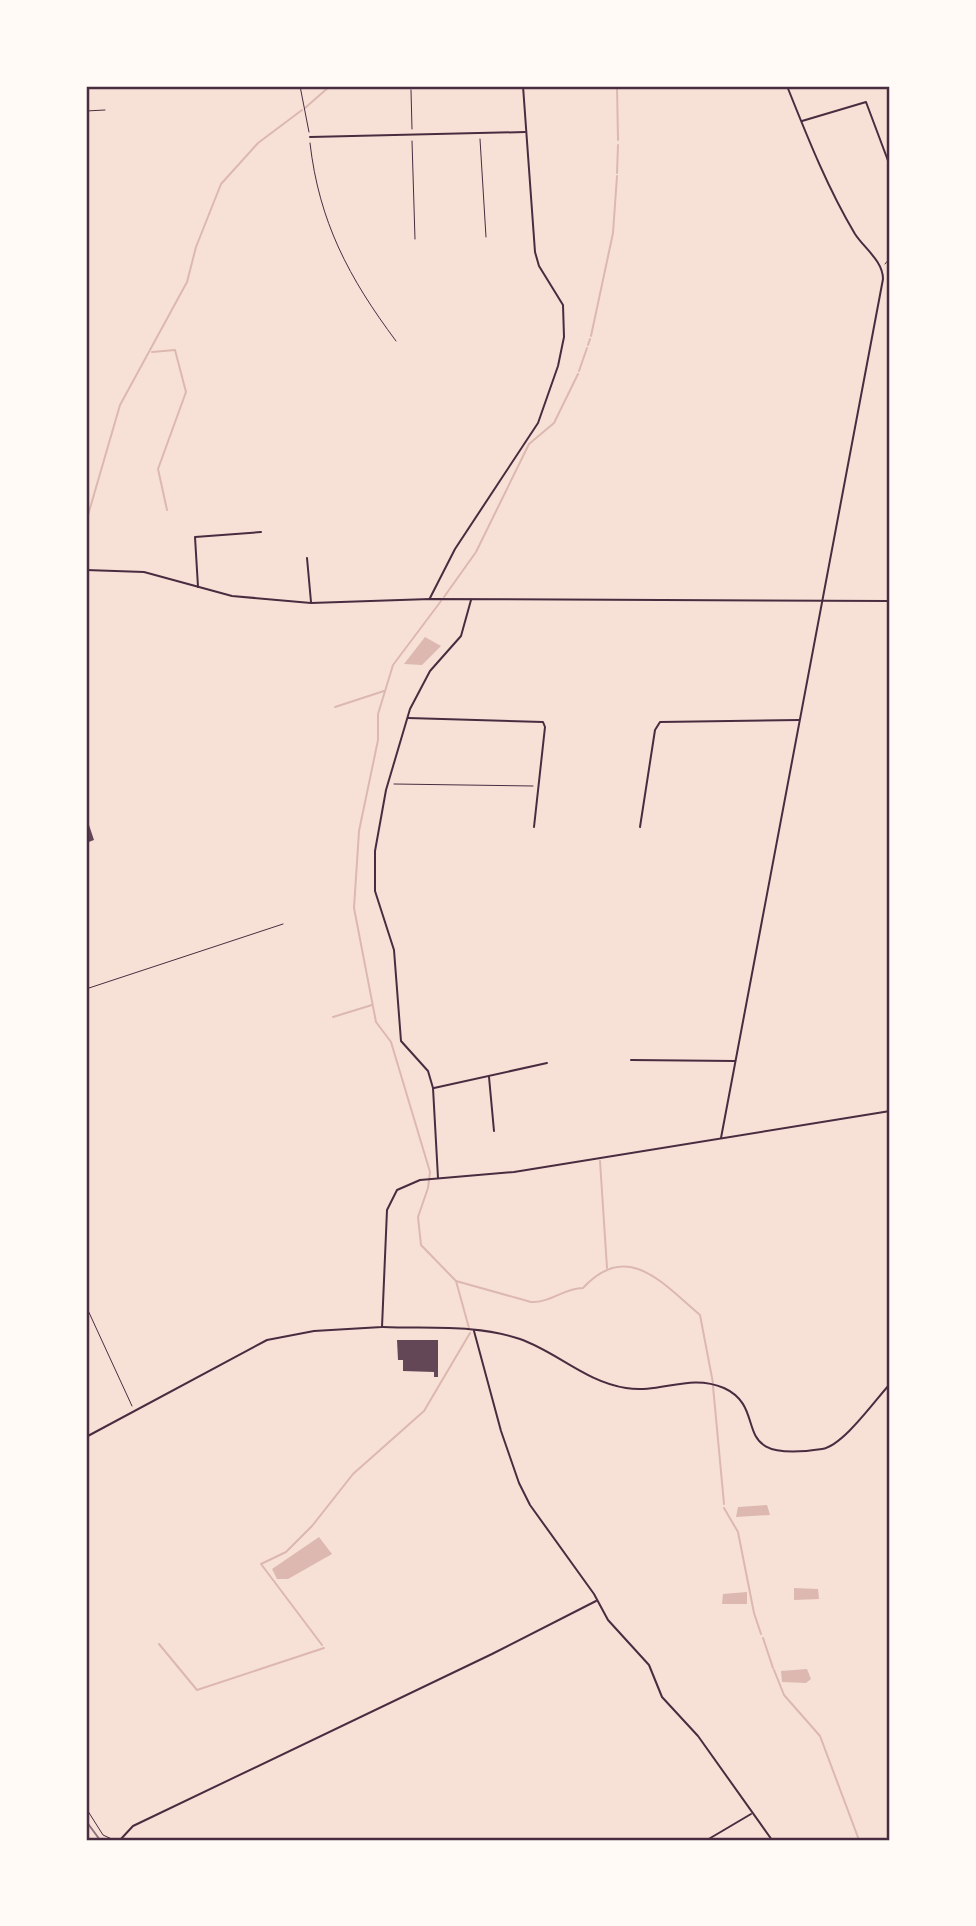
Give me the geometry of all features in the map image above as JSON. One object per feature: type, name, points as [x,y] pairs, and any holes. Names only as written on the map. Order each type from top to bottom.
[{"type":"street","points":[[430,599],[448,562],[538,423],[562,351],[562,301],[536,257],[523,86]]},
{"type":"street","points":[[721,1139],[882,269],[851,227],[787,86]]},
{"type":"street","points":[[801,121],[866,102],[890,166]]},
{"type":"street","points":[[310,137],[527,132]]},
{"type":"street","points":[[199,588],[195,537],[261,532]]},
{"type":"street","points":[[307,558],[311,603]]},
{"type":"street","points":[[86,570],[144,572],[241,597],[311,603],[430,599],[890,601]]},
{"type":"street","points":[[438,1179],[433,1088],[428,1071],[401,1041],[394,950],[374,887],[376,839],[388,783],[407,718],[426,677],[461,636],[471,600]]},
{"type":"street","points":[[407,718],[516,719],[544,723],[534,827]]},
{"type":"street","points":[[640,827],[658,723],[800,720]]},
{"type":"street","points":[[631,1060],[736,1061]]},
{"type":"street","points":[[433,1088],[547,1063]]},
{"type":"street","points":[[489,1076],[494,1130]]},
{"type":"street","points":[[382,1327],[389,1203],[402,1187],[429,1179],[502,1174],[890,1111]]},
{"type":"street","points":[[86,1437],[267,1340],[314,1331],[382,1327],[474,1331],[522,1340],[582,1373],[621,1387],[643,1389],[689,1381],[724,1388],[741,1401],[759,1442],[776,1451],[808,1451],[833,1446],[890,1384]]},
{"type":"street","points":[[474,1331],[520,1487],[547,1532],[597,1600],[608,1620],[649,1665],[662,1697],[694,1731],[772,1840]]},
{"type":"street","points":[[120,1840],[133,1826],[492,1654],[597,1600]]},
{"type":"street","points":[[708,1840],[752,1813]]},
{"type":"path","points":[[300,86],[319,194],[332,237],[368,302],[396,341]]},
{"type":"path","points":[[411,90],[415,239]]},
{"type":"path","points":[[86,111],[105,110]]},
{"type":"path","points":[[480,133],[486,237]]},
{"type":"path","points":[[882,269],[890,258]]},
{"type":"path","points":[[388,783],[538,786]]},
{"type":"path","points":[[86,989],[283,924]]},
{"type":"path","points":[[86,1306],[134,1410]]},
{"type":"path","points":[[86,1808],[103,1835],[114,1840]]},
{"type":"shaded area","points":[[425,637],[441,646],[422,665],[404,664]]},
{"type":"shaded area","points":[[767,1505],[770,1515],[736,1517],[738,1507]]},
{"type":"shaded area","points":[[319,1537],[332,1554],[288,1579],[277,1579],[272,1569]]},
{"type":"shaded area","points":[[794,1588],[818,1589],[819,1599],[794,1600]]},
{"type":"shaded area","points":[[747,1592],[747,1604],[722,1604],[723,1594]]},
{"type":"shaded area","points":[[807,1669],[811,1679],[806,1683],[782,1682],[781,1671]]},
{"type":"building","points":[[89,825],[94,840],[86,843],[86,826]]},
{"type":"building","points":[[397,1340],[438,1340],[438,1377],[434,1377],[434,1372],[403,1371],[403,1360],[398,1360]]},
{"type":"waterway","points":[[305,108],[330,86]]},
{"type":"waterway","points":[[617,86],[618,140]]},
{"type":"waterway","points":[[86,522],[120,405],[187,282],[196,247],[221,184],[258,143],[302,110]]},
{"type":"waterway","points":[[617,173],[618,145]]},
{"type":"waterway","points":[[591,336],[613,233],[617,176]]},
{"type":"waterway","points":[[588,345],[590,339]]},
{"type":"waterway","points":[[579,371],[587,348]]},
{"type":"waterway","points":[[152,352],[175,350],[186,392],[158,469],[167,510]]},
{"type":"waterway","points":[[444,597],[476,552],[529,444],[554,423],[578,374]]},
{"type":"waterway","points":[[441,601],[393,665],[378,714],[378,740],[359,831],[354,908],[376,1022],[391,1042],[430,1172],[428,1188],[418,1217],[421,1245],[456,1281],[531,1302],[583,1288],[599,1274],[615,1267],[630,1267],[645,1272],[659,1280],[700,1315],[713,1383]]},
{"type":"waterway","points":[[335,707],[384,691]]},
{"type":"waterway","points":[[333,1017],[372,1005]]},
{"type":"waterway","points":[[600,1161],[607,1268]]},
{"type":"waterway","points":[[456,1281],[469,1328]]},
{"type":"waterway","points":[[322,1645],[261,1564],[286,1552],[312,1526],[353,1474],[424,1411],[470,1333]]},
{"type":"waterway","points":[[713,1386],[724,1504]]},
{"type":"waterway","points":[[724,1508],[738,1532],[754,1613],[761,1634]]},
{"type":"waterway","points":[[763,1638],[773,1668]]},
{"type":"waterway","points":[[159,1644],[197,1690],[324,1648]]},
{"type":"waterway","points":[[774,1670],[784,1695],[820,1736],[859,1840]]},
{"type":"railway","points":[[86,1821],[100,1840]]}]
